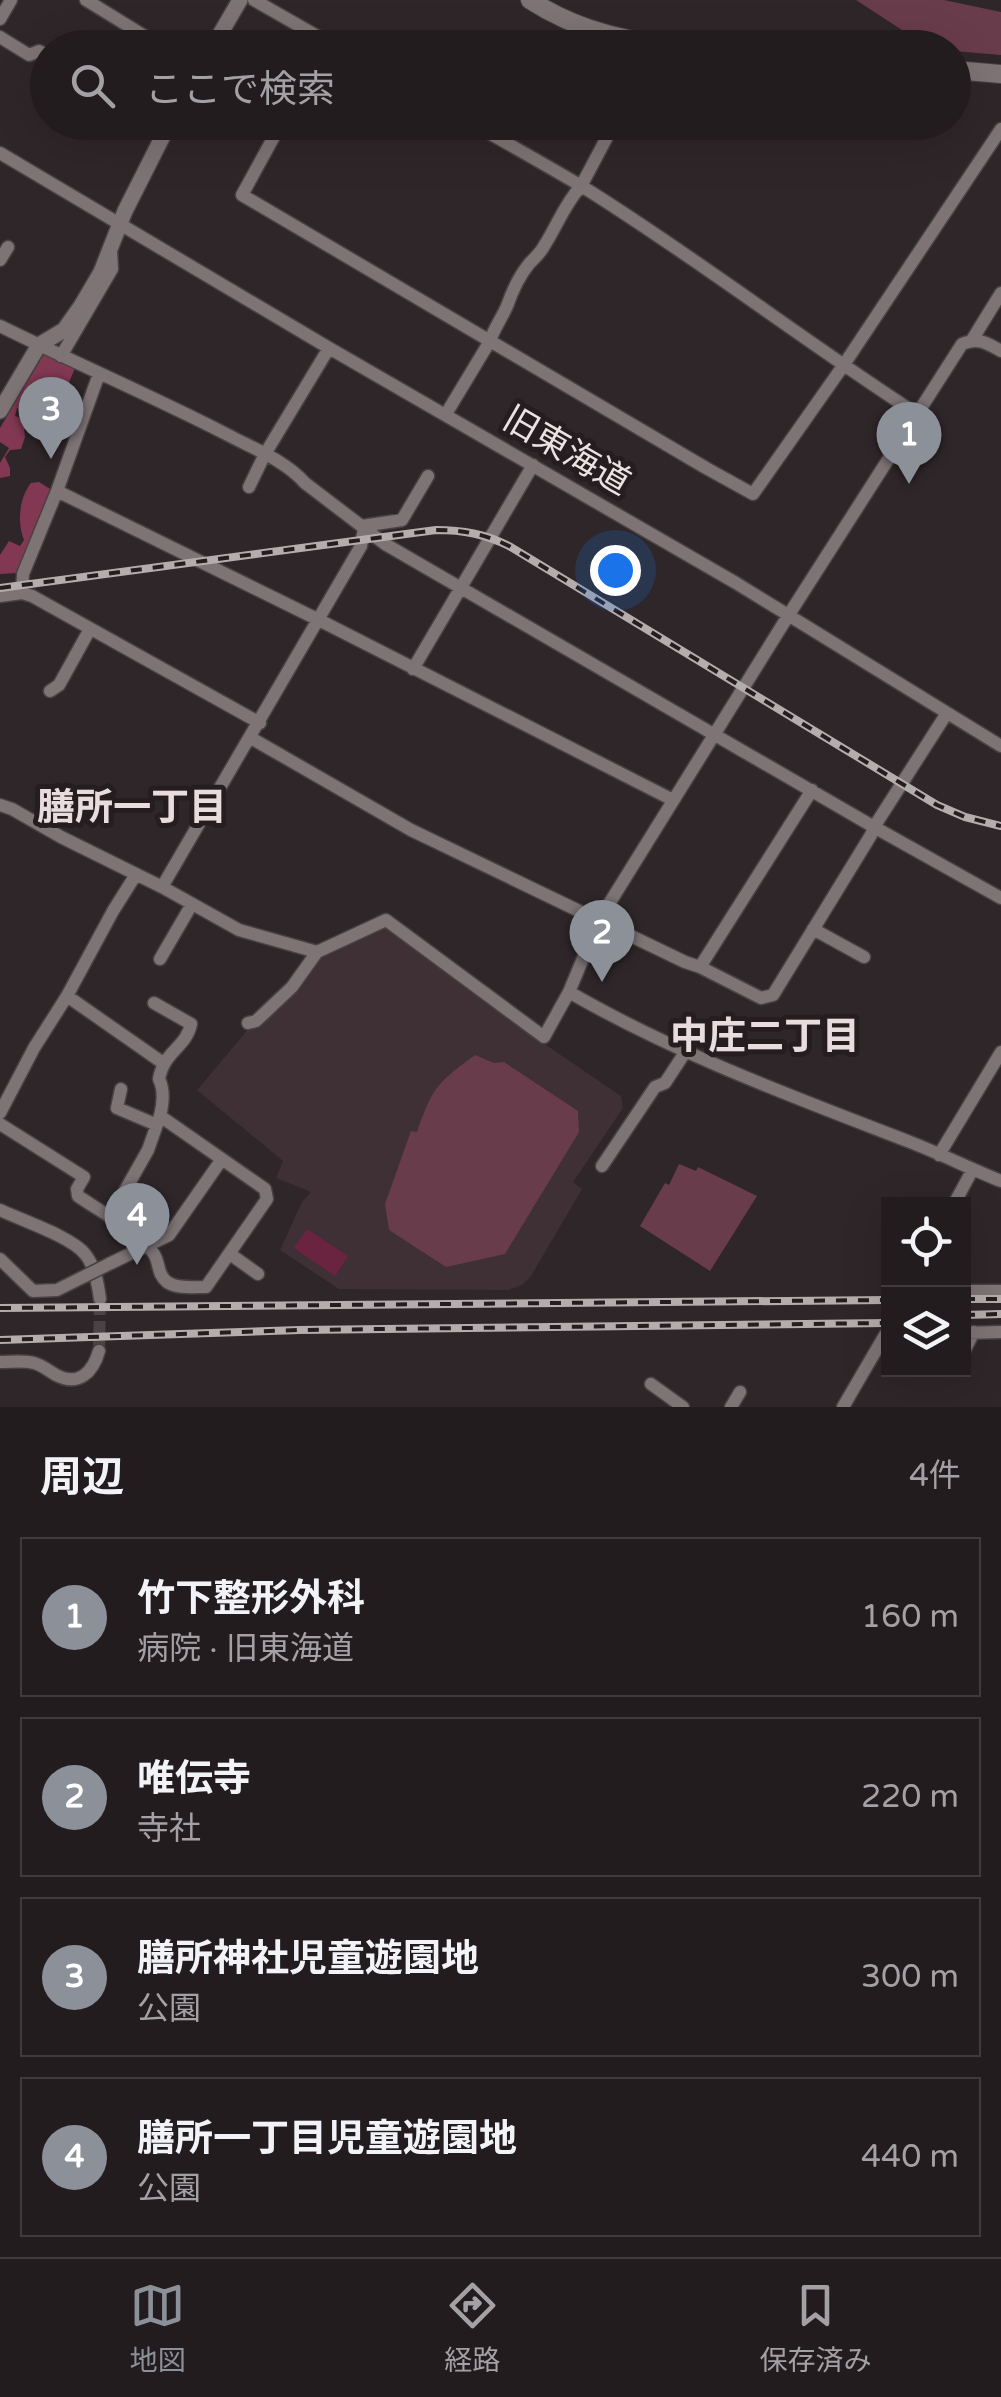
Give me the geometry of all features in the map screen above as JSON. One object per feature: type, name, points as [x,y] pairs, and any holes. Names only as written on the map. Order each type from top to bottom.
[{"type":"main road","points":[[530,0],[555,16],[591,30]]},
{"type":"main road","points":[[971,71],[1001,74]]},
{"type":"street","points":[[0,19],[11,0]]},
{"type":"street","points":[[86,0],[135,30]]},
{"type":"street","points":[[222,30],[240,0]]},
{"type":"street","points":[[254,0],[304,30]]},
{"type":"street","points":[[0,36],[30,55]]},
{"type":"street","points":[[272,140],[242,195],[753,494],[1001,130]]},
{"type":"street","points":[[0,411],[39,346],[64,330],[91,289],[161,140]]},
{"type":"street","points":[[501,140],[580,186],[917,414]]},
{"type":"street","points":[[446,414],[490,341],[514,288],[538,256],[605,140]]},
{"type":"street","name":"旧東海道","points":[[0,153],[720,574],[947,713],[997,738]]},
{"type":"street","points":[[0,260],[8,246]]},
{"type":"street","points":[[61,356],[112,269],[112,249]]},
{"type":"street","points":[[972,340],[1001,293]]},
{"type":"street","points":[[0,326],[265,454],[297,474],[385,544],[1001,898]]},
{"type":"street","points":[[248,1023],[256,1021],[292,987],[316,952],[386,920],[544,1036],[569,992],[599,920],[962,344],[972,340],[985,342],[1001,351]]},
{"type":"street","points":[[249,487],[329,348]]},
{"type":"street","points":[[22,593],[24,574],[99,374]]},
{"type":"street","points":[[414,669],[533,465]]},
{"type":"street","points":[[363,527],[402,520],[428,476]]},
{"type":"street","points":[[57,491],[673,800]]},
{"type":"street","points":[[162,887],[361,546],[363,527]]},
{"type":"street","points":[[0,596],[32,596],[260,723]]},
{"type":"street","points":[[50,691],[60,685],[90,628]]},
{"type":"street","points":[[251,738],[411,830],[761,998],[773,995],[947,713]]},
{"type":"street","points":[[700,967],[812,790]]},
{"type":"street","points":[[0,805],[239,930],[316,952]]},
{"type":"street","points":[[0,1113],[135,876]]},
{"type":"street","points":[[160,959],[192,904]]},
{"type":"street","points":[[813,929],[864,956]]},
{"type":"street","points":[[569,992],[624,1024],[1001,1181]]},
{"type":"street","points":[[67,996],[162,1063]]},
{"type":"street","points":[[110,1217],[148,1150],[162,1105],[162,1063],[187,1037],[191,1024],[154,1002]]},
{"type":"street","points":[[602,1166],[655,1087],[666,1083],[686,1051]]},
{"type":"street","points":[[939,1155],[1001,1052]]},
{"type":"street","points":[[0,1124],[84,1177],[76,1189],[78,1196],[146,1246],[155,1255],[160,1274],[172,1286],[206,1287],[267,1199],[265,1190],[158,1120],[117,1108],[122,1089]]},
{"type":"street","points":[[0,1259],[33,1291],[57,1290],[168,1235],[222,1159]]},
{"type":"street","points":[[958,1197],[973,1170]]},
{"type":"street","points":[[0,1210],[63,1238],[86,1254],[98,1282],[100,1299]]},
{"type":"street","points":[[230,1254],[258,1274]]},
{"type":"street","points":[[971,1291],[1001,1291]]},
{"type":"street","points":[[971,1332],[1001,1332]]},
{"type":"street","points":[[843,1407],[881,1342]]},
{"type":"street","points":[[0,1362],[32,1362],[73,1380],[90,1371],[99,1351]]},
{"type":"street","points":[[651,1384],[683,1407]]},
{"type":"street","points":[[731,1407],[740,1392]]},
{"type":"shaded area","points":[[856,0],[944,0],[1001,12],[1001,55],[971,52],[971,30],[902,30]]},
{"type":"shaded area","points":[[44,354],[75,368],[62,399],[53,398],[52,385],[43,381],[39,387],[41,402],[26,411],[17,408],[15,416],[23,419],[25,437],[21,449],[10,450],[5,457],[10,476],[0,478],[0,463],[9,448],[0,442],[0,428]]},
{"type":"shaded area","points":[[39,482],[50,489],[17,573],[0,574],[0,555],[9,541],[20,546],[24,540],[20,526],[22,503],[31,483]]},
{"type":"shaded area","points":[[378,927],[389,927],[533,1036],[621,1096],[623,1108],[573,1182],[582,1189],[522,1285],[508,1290],[339,1289],[280,1250],[302,1202],[311,1192],[276,1178],[283,1161],[197,1090],[250,1027],[320,957]]},
{"type":"shaded area","points":[[475,1055],[494,1063],[504,1062],[578,1111],[579,1132],[505,1254],[446,1267],[389,1230],[385,1204],[411,1131],[417,1132],[432,1095]]},
{"type":"shaded area","points":[[679,1164],[696,1171],[698,1167],[757,1196],[710,1271],[640,1226]]},
{"type":"shaded area","points":[[307,1229],[348,1256],[335,1276],[294,1248]]},
{"type":"tunnel","points":[[99,1351],[100,1299]]},
{"type":"railway","points":[[0,588],[436,530],[491,538],[937,805],[1001,826]]},
{"type":"railway","points":[[971,1299],[1001,1299]]},
{"type":"railway","points":[[0,1308],[881,1300]]},
{"type":"railway","points":[[971,1315],[1001,1314]]},
{"type":"railway","points":[[0,1340],[300,1330],[881,1323]]},
{"type":"place","name":"膳所神社児童遊園地","points":[[51,459]]},
{"type":"place","name":"竹下整形外科","points":[[909,484]]},
{"type":"place","name":"唯伝寺","points":[[602,982]]},
{"type":"place","name":"膳所一丁目児童遊園地","points":[[137,1265]]},
{"type":"district","name":"膳所一丁目","points":[[132,807]]},
{"type":"district","name":"中庄二丁目","points":[[765,1036]]}]
